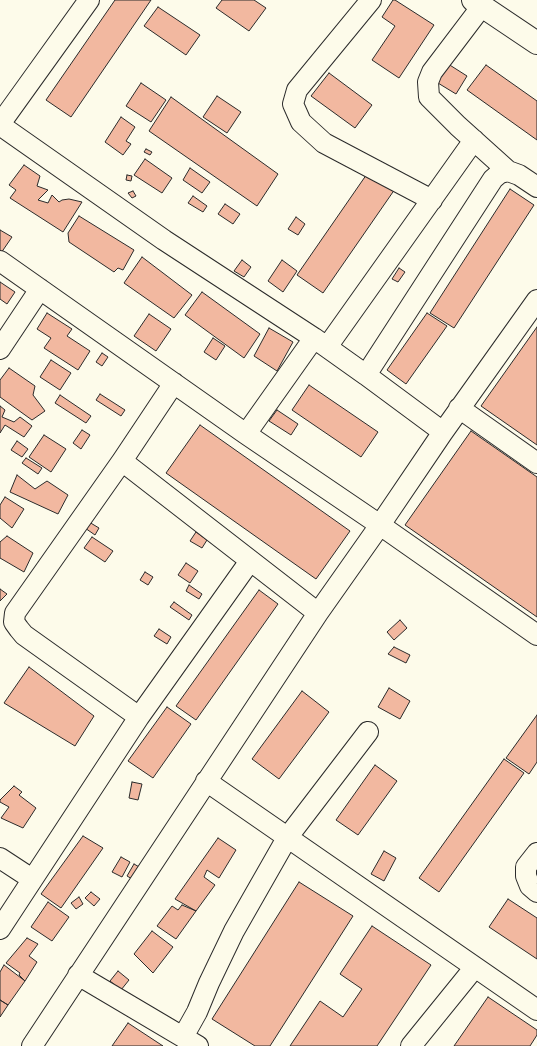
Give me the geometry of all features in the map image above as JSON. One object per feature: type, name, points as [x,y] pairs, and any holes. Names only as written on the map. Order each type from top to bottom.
[{"type":"main road","points":[[478,3],[537,43]]},
{"type":"street","points":[[89,0],[0,125],[164,240],[321,342],[443,432]]},
{"type":"street","points":[[371,0],[297,90],[293,104],[300,122],[324,143],[432,200]]},
{"type":"street","points":[[478,3],[432,72],[428,82],[430,97],[508,171],[519,175],[537,187]]},
{"type":"street","points":[[246,434],[321,342],[432,200],[474,140]]},
{"type":"street","points":[[366,375],[493,179],[500,173],[508,171]]},
{"type":"street","points":[[0,262],[537,635]]},
{"type":"street","points":[[0,349],[40,289]]},
{"type":"street","points":[[32,1046],[318,613],[380,525],[459,408],[537,300]]},
{"type":"street","points":[[139,717],[24,635],[14,622],[15,613],[122,461],[174,383]]},
{"type":"street","points":[[459,408],[537,464]]},
{"type":"street","points":[[122,461],[318,613]]},
{"type":"street","points":[[0,929],[139,717],[250,561]]},
{"type":"street","points":[[78,975],[191,1041],[197,1012],[209,983],[234,931],[287,838],[368,732]]},
{"type":"street","points":[[206,782],[537,1010]]},
{"type":"street","points":[[537,853],[526,866],[526,876],[530,886],[537,892]]},
{"type":"street","points":[[0,858],[32,879]]},
{"type":"street","points":[[411,1046],[475,967]]},
{"type":"building","points":[[115,0],[151,0],[71,117],[46,100]]},
{"type":"building","points":[[222,0],[254,0],[266,8],[249,31],[216,8]]},
{"type":"building","points":[[393,0],[434,25],[399,78],[372,60],[395,26],[382,17]]},
{"type":"building","points":[[158,7],[200,35],[186,55],[144,26]]},
{"type":"building","points":[[445,62],[467,76],[456,94],[433,80]]},
{"type":"building","points":[[486,65],[537,101],[537,140],[467,90]]},
{"type":"building","points":[[329,73],[372,105],[355,128],[311,96]]},
{"type":"building","points":[[141,83],[166,100],[151,122],[126,106]]},
{"type":"building","points":[[217,96],[241,112],[227,133],[203,117]]},
{"type":"building","points":[[171,97],[278,174],[257,206],[149,131]]},
{"type":"building","points":[[121,117],[135,127],[126,141],[131,144],[123,155],[105,142]]},
{"type":"building","points":[[146,149],[152,152],[150,155],[144,152]]},
{"type":"building","points":[[145,159],[172,178],[162,193],[134,175]]},
{"type":"building","points":[[24,165],[40,176],[37,186],[48,190],[38,200],[48,203],[52,195],[59,202],[69,199],[82,202],[63,232],[10,198],[16,190],[9,185]]},
{"type":"building","points":[[190,168],[210,182],[202,193],[183,180]]},
{"type":"building","points":[[369,171],[395,189],[323,293],[297,275]]},
{"type":"building","points":[[127,175],[132,176],[131,181],[126,180]]},
{"type":"building","points":[[510,189],[534,205],[454,328],[430,313]]},
{"type":"building","points":[[133,191],[136,196],[132,198],[128,193]]},
{"type":"building","points":[[193,196],[207,206],[203,212],[188,203]]},
{"type":"building","points":[[225,204],[240,214],[233,224],[218,214]]},
{"type":"building","points":[[79,216],[134,250],[123,270],[118,268],[114,272],[69,242],[68,233]]},
{"type":"building","points":[[296,217],[305,224],[298,235],[288,229]]},
{"type":"building","points":[[0,230],[12,237],[1,253],[0,252]]},
{"type":"building","points":[[142,257],[192,295],[174,318],[124,283]]},
{"type":"building","points":[[242,260],[251,267],[244,277],[234,271]]},
{"type":"building","points":[[282,260],[297,271],[283,292],[268,281]]},
{"type":"building","points":[[399,268],[405,272],[398,282],[392,279]]},
{"type":"building","points":[[0,282],[15,292],[7,304],[0,299]]},
{"type":"building","points":[[202,292],[260,334],[244,358],[185,315]]},
{"type":"building","points":[[47,313],[72,329],[67,336],[90,351],[78,370],[44,348],[51,338],[37,329]]},
{"type":"building","points":[[427,313],[447,326],[406,384],[387,370]]},
{"type":"building","points":[[149,314],[171,329],[156,351],[134,336]]},
{"type":"building","points":[[537,327],[537,445],[481,406]]},
{"type":"building","points":[[269,328],[293,342],[277,371],[254,356]]},
{"type":"building","points":[[213,338],[225,346],[216,360],[204,352]]},
{"type":"building","points":[[102,353],[108,357],[102,366],[96,362]]},
{"type":"building","points":[[51,360],[71,373],[60,390],[40,377]]},
{"type":"building","points":[[9,368],[35,386],[33,395],[45,411],[32,420],[0,397],[0,380]]},
{"type":"building","points":[[309,385],[378,432],[361,457],[292,410]]},
{"type":"building","points":[[100,394],[125,410],[121,416],[96,400]]},
{"type":"building","points":[[60,395],[91,416],[86,423],[55,403]]},
{"type":"building","points":[[0,406],[5,410],[2,417],[14,422],[20,417],[32,426],[24,437],[5,425],[0,433]]},
{"type":"building","points":[[277,410],[298,424],[291,435],[269,421]]},
{"type":"building","points":[[200,425],[350,531],[316,579],[166,473]]},
{"type":"building","points":[[82,430],[90,435],[81,449],[73,443]]},
{"type":"building","points":[[471,431],[537,477],[537,617],[405,525]]},
{"type":"building","points":[[44,435],[66,449],[51,472],[29,457]]},
{"type":"building","points":[[17,441],[28,449],[22,457],[11,450]]},
{"type":"building","points":[[26,458],[42,468],[38,474],[22,463]]},
{"type":"building","points":[[17,475],[35,489],[47,481],[68,495],[58,514],[10,492]]},
{"type":"building","points":[[5,497],[24,509],[12,528],[0,518],[0,505]]},
{"type":"building","points":[[89,522],[99,528],[95,535],[85,528]]},
{"type":"building","points":[[196,532],[207,540],[202,548],[190,541]]},
{"type":"building","points":[[7,536],[33,553],[24,572],[0,558],[0,542]]},
{"type":"building","points":[[92,537],[113,551],[105,562],[84,548]]},
{"type":"building","points":[[186,563],[198,571],[190,583],[178,575]]},
{"type":"building","points":[[145,572],[153,577],[148,585],[140,580]]},
{"type":"building","points":[[189,585],[202,594],[199,599],[186,591]]},
{"type":"building","points":[[0,589],[7,594],[0,601]]},
{"type":"building","points":[[259,590],[278,604],[196,720],[176,706]]},
{"type":"building","points":[[174,602],[192,615],[189,620],[170,607]]},
{"type":"building","points":[[400,620],[407,628],[394,640],[387,632]]},
{"type":"building","points":[[159,629],[171,637],[167,644],[154,636]]},
{"type":"building","points":[[394,647],[410,655],[406,663],[388,654]]},
{"type":"building","points":[[29,667],[94,716],[75,746],[4,703]]},
{"type":"building","points":[[389,688],[410,701],[400,719],[378,707]]},
{"type":"building","points":[[302,691],[329,712],[279,779],[252,759]]},
{"type":"building","points":[[167,707],[191,724],[153,778],[128,761]]},
{"type":"building","points":[[537,715],[537,762],[529,774],[506,758]]},
{"type":"building","points":[[504,759],[524,773],[439,892],[419,878]]},
{"type":"building","points":[[375,765],[397,781],[358,835],[336,820]]},
{"type":"building","points":[[132,782],[142,784],[138,800],[129,798]]},
{"type":"building","points":[[14,786],[22,792],[19,795],[36,808],[23,828],[1,818],[9,807],[0,802],[0,800]]},
{"type":"building","points":[[83,836],[103,848],[61,908],[41,894]]},
{"type":"building","points":[[218,838],[236,850],[219,878],[207,870],[204,877],[215,885],[196,911],[175,899]]},
{"type":"building","points":[[384,851],[396,858],[384,881],[371,874]]},
{"type":"building","points":[[121,857],[130,862],[122,877],[112,872]]},
{"type":"building","points":[[134,864],[141,868],[134,880],[127,876]]},
{"type":"building","points":[[299,882],[353,916],[270,1046],[255,1046],[212,1019]]},
{"type":"building","points":[[91,892],[100,899],[94,906],[85,898]]},
{"type":"building","points":[[79,897],[83,904],[76,909],[71,903]]},
{"type":"building","points":[[508,899],[537,918],[537,959],[489,927]]},
{"type":"building","points":[[48,902],[69,917],[52,941],[31,927]]},
{"type":"building","points":[[182,905],[196,911],[176,939],[157,926],[172,906],[178,910]]},
{"type":"building","points":[[372,926],[431,965],[377,1046],[290,1046],[320,1001],[343,1017],[362,989],[340,974]]},
{"type":"building","points":[[152,931],[173,947],[153,973],[134,954]]},
{"type":"building","points":[[27,938],[38,944],[29,956],[37,962],[25,981],[19,975],[20,973],[6,963]]},
{"type":"building","points":[[4,965],[25,981],[8,1005],[0,1000],[0,972]]},
{"type":"building","points":[[118,971],[129,980],[121,990],[110,981]]},
{"type":"building","points":[[488,997],[537,1030],[537,1035],[530,1046],[454,1046]]},
{"type":"building","points":[[0,1000],[8,1005],[0,1017]]},
{"type":"building","points":[[128,1023],[163,1046],[112,1046]]}]
